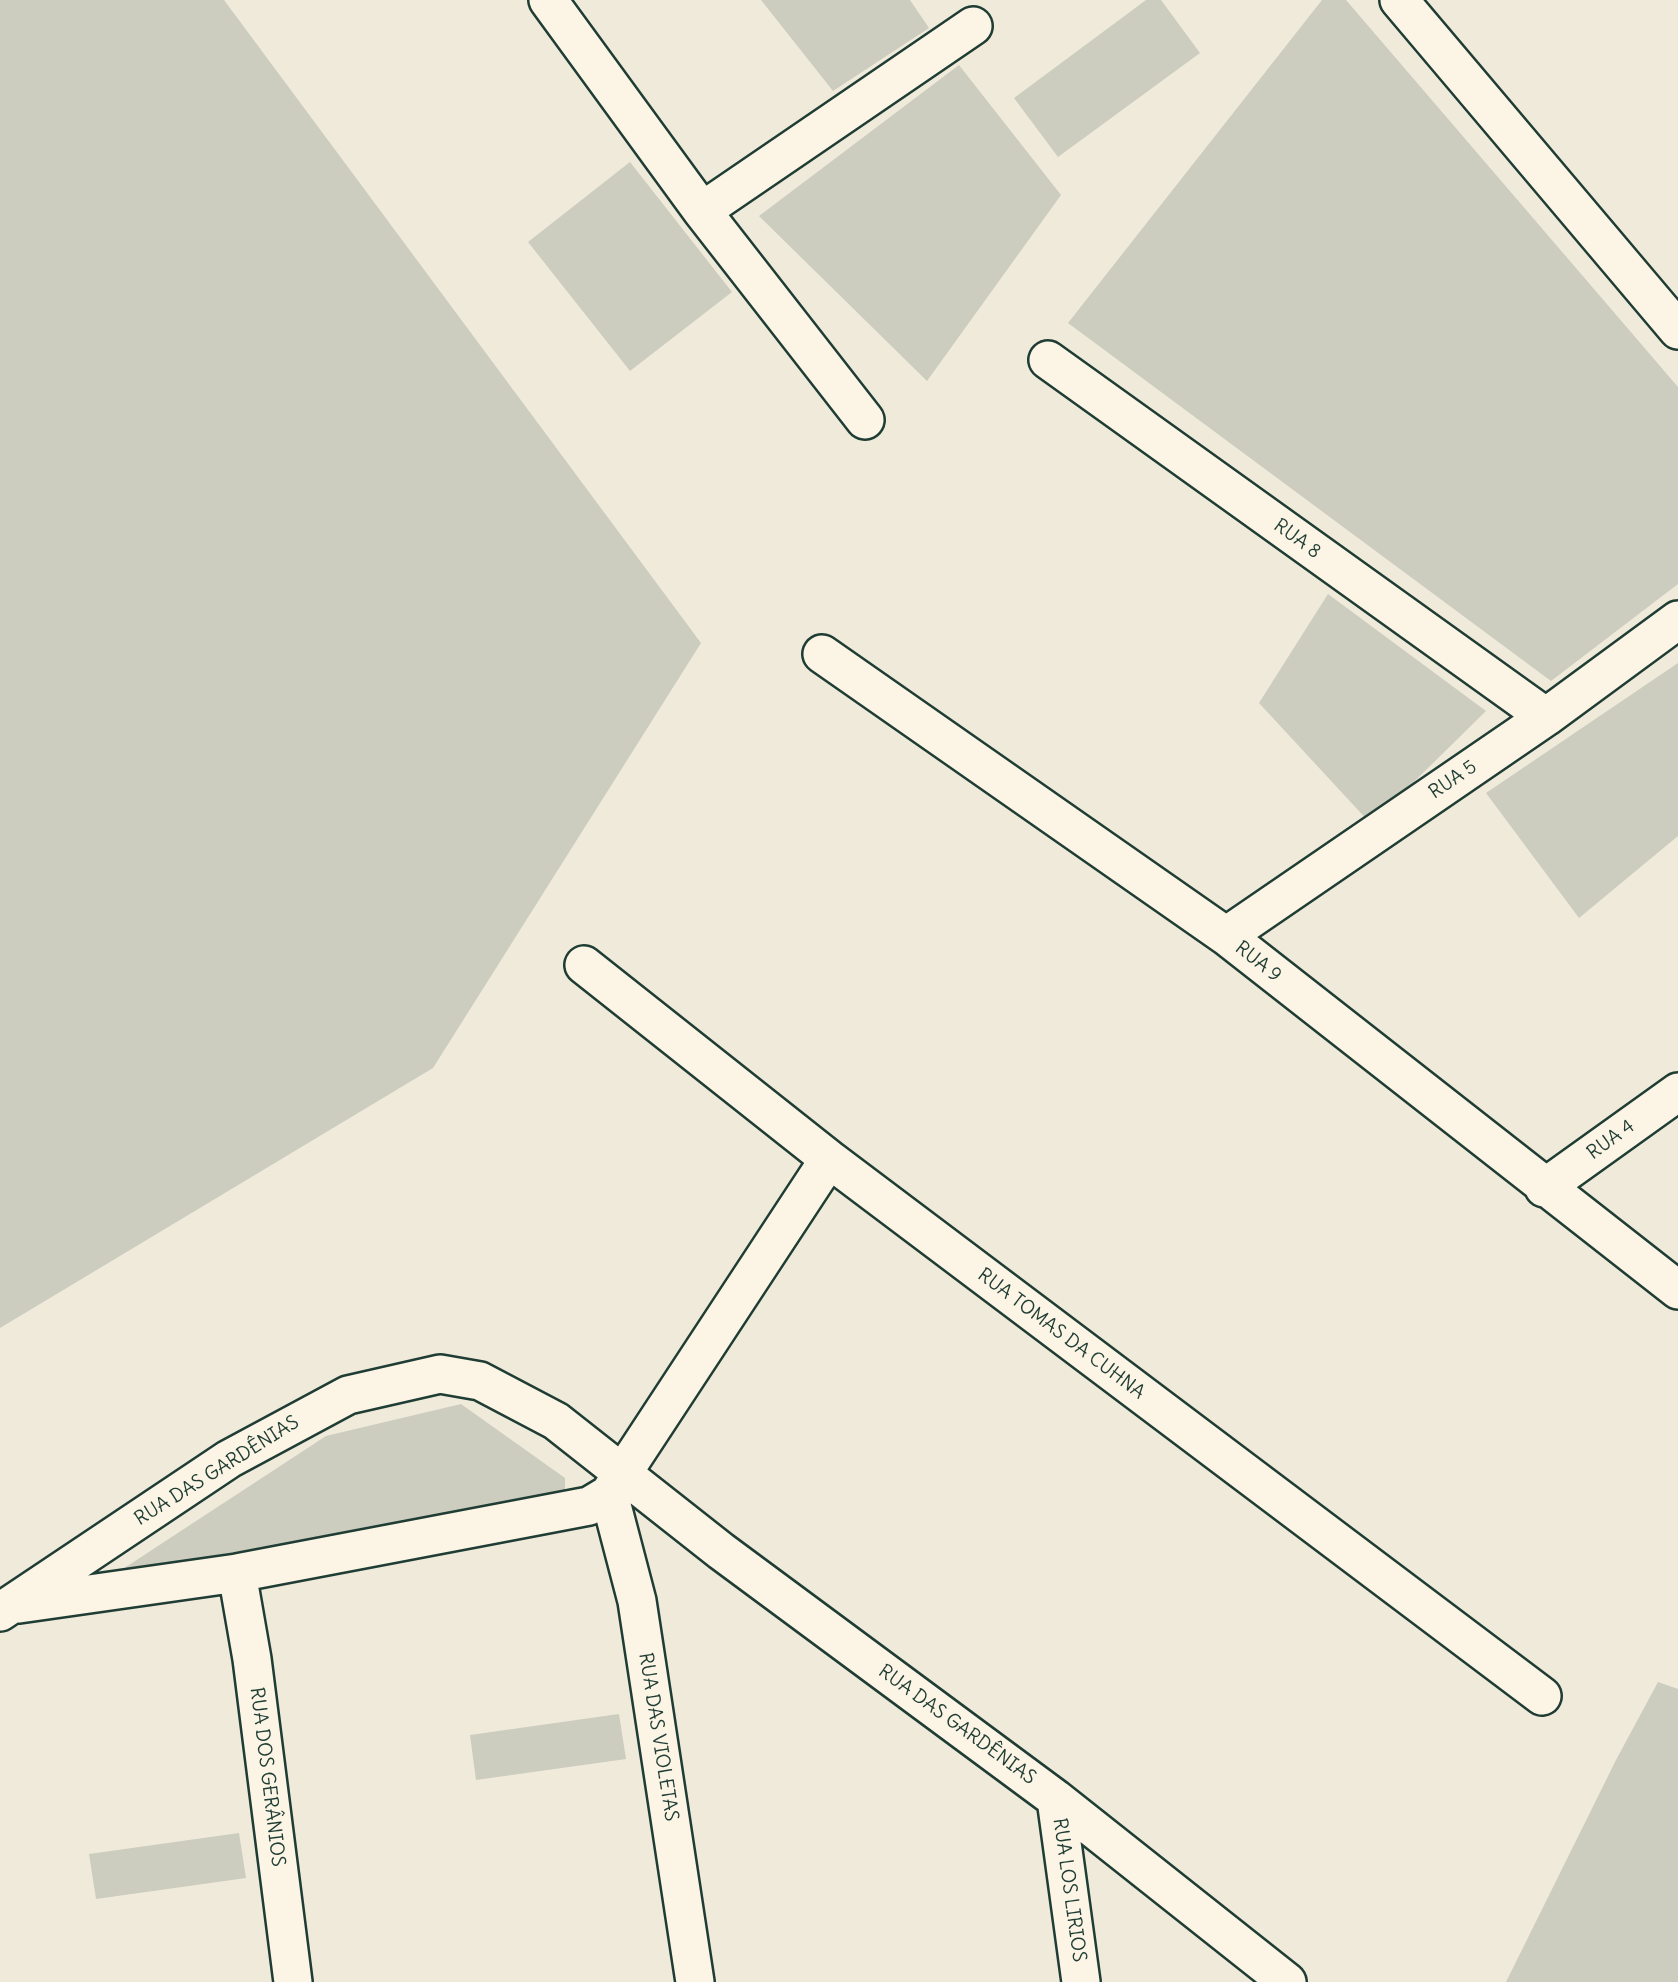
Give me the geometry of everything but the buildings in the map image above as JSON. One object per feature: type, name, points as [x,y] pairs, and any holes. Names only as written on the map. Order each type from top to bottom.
[{"type":"street","points":[[548,0],[702,211],[865,420]]},
{"type":"street","points":[[1399,0],[1678,330]]},
{"type":"street","points":[[702,211],[973,26]]},
{"type":"street","name":"RUA 8","points":[[1048,360],[1546,717]]},
{"type":"street","name":"RUA 5","points":[[1226,936],[1546,717],[1678,620]]},
{"type":"street","name":"RUA 9","points":[[822,654],[1226,936],[1544,1188],[1678,1290]]},
{"type":"street","name":"RUA TOMAS DA CUHNA","points":[[584,965],[829,1160],[1542,1696]]},
{"type":"street","name":"RUA 4","points":[[1544,1188],[1678,1092]]},
{"type":"street","points":[[616,1483],[829,1160]]},
{"type":"street","name":"RUA DAS GARDÊNIAS","points":[[5,1609],[229,1459],[348,1395],[397,1381],[440,1374],[480,1381],[556,1421],[616,1483],[721,1551],[1056,1799],[1287,1982]]},
{"type":"street","name":"RUA DAS GARDÊNIAS","points":[[5,1609],[237,1573],[561,1513],[589,1506],[616,1483]]},
{"type":"street","name":"RUA DAS VIOLETAS","points":[[616,1483],[637,1601],[695,1982]]},
{"type":"street","name":"RUA DOS GERÂNIOS","points":[[237,1573],[252,1659],[293,1982]]},
{"type":"street","name":"RUA LOS LIRIOS","points":[[1056,1799],[1081,1982]]},
{"type":"shaded area","points":[[0,0],[224,0],[701,643],[433,1068],[0,1328]]},
{"type":"shaded area","points":[[761,0],[910,0],[929,28],[833,91]]},
{"type":"shaded area","points":[[1146,0],[1161,0],[1200,53],[1058,157],[1014,98]]},
{"type":"shaded area","points":[[1322,0],[1346,0],[1678,387],[1678,584],[1551,681],[1068,323]]},
{"type":"shaded area","points":[[959,65],[1061,195],[927,381],[759,216]]},
{"type":"shaded area","points":[[630,162],[732,292],[630,371],[528,242]]},
{"type":"shaded area","points":[[1328,594],[1486,711],[1371,824],[1259,703]]},
{"type":"shaded area","points":[[1678,663],[1678,836],[1579,918],[1486,793]]},
{"type":"shaded area","points":[[461,1404],[565,1478],[565,1502],[106,1580],[326,1436]]},
{"type":"shaded area","points":[[1658,1682],[1678,1689],[1678,1982],[1506,1982],[1616,1760]]},
{"type":"shaded area","points":[[619,1714],[626,1759],[476,1780],[470,1735]]},
{"type":"shaded area","points":[[239,1833],[246,1878],[96,1899],[89,1854]]}]
